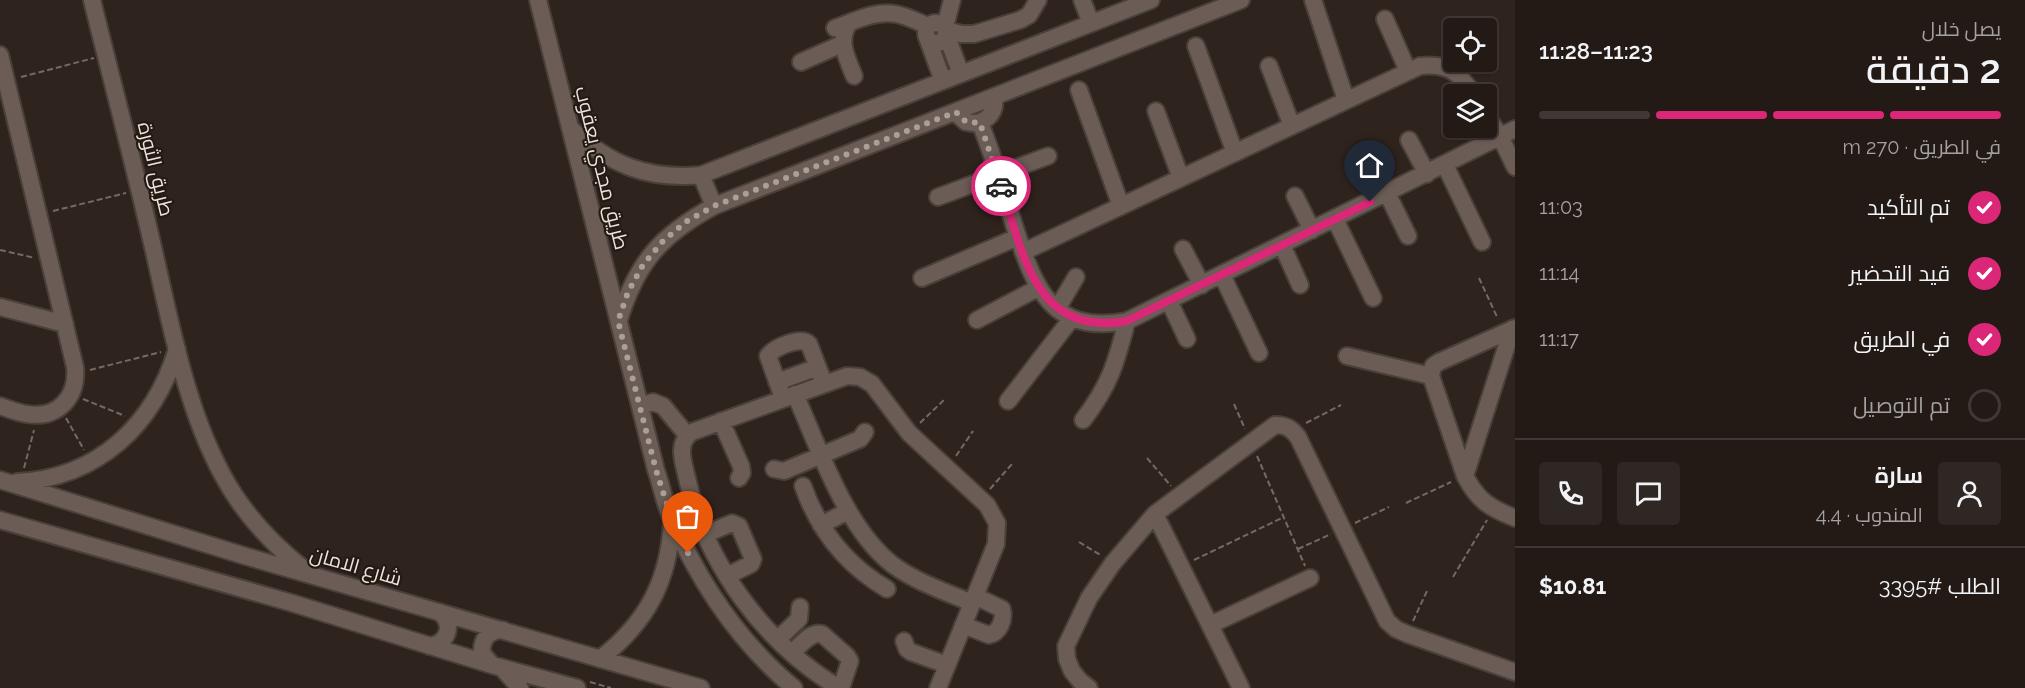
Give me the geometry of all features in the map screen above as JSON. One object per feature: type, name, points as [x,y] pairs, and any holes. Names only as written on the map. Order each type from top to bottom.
[{"type":"street","name":"طريق الثورة","points":[[92,0],[177,348],[200,426],[223,475],[237,498],[271,540],[311,576]]},
{"type":"street","name":"طريق مجدي يعقوب","points":[[538,0],[618,321],[672,520],[729,620],[753,650],[794,688]]},
{"type":"street","points":[[943,81],[939,31],[952,0]]},
{"type":"street","points":[[801,62],[878,7],[896,7],[939,31],[974,34],[1020,20],[1029,15],[1038,0]]},
{"type":"street","points":[[1082,0],[1091,23]]},
{"type":"street","points":[[570,128],[588,145],[608,158],[631,168],[655,175],[680,177],[701,175],[1151,0]]},
{"type":"street","points":[[618,321],[628,292],[663,241],[687,221],[714,206],[1241,0]]},
{"type":"street","points":[[1313,0],[1346,100]]},
{"type":"street","points":[[1385,19],[1408,71]]},
{"type":"street","points":[[939,31],[961,74]]},
{"type":"street","points":[[842,32],[854,76]]},
{"type":"street","points":[[1196,46],[1235,153]]},
{"type":"street","points":[[0,55],[6,80],[8,122],[38,214],[76,373],[72,395],[60,408],[49,413],[26,414],[0,406]]},
{"type":"street","points":[[922,279],[1121,206],[1420,66],[1433,64],[1446,67],[1457,73],[1465,84]]},
{"type":"street","points":[[1269,66],[1292,126]]},
{"type":"street","points":[[1079,90],[1121,206]]},
{"type":"street","points":[[956,112],[966,122],[980,123],[988,118],[993,110],[994,97]]},
{"type":"street","points":[[1156,111],[1181,178]]},
{"type":"street","points":[[980,123],[1020,244],[1038,288],[1064,314],[1088,323],[1107,325],[1127,321],[1169,301],[1507,133],[1515,167]]},
{"type":"street","points":[[1409,140],[1427,174]]},
{"type":"street","points":[[938,198],[1048,156]]},
{"type":"street","points":[[1445,165],[1482,242]]},
{"type":"street","points":[[701,175],[714,206]]},
{"type":"street","points":[[1387,194],[1408,236]]},
{"type":"street","points":[[1295,196],[1312,230]]},
{"type":"street","points":[[1335,219],[1373,298]]},
{"type":"street","points":[[1282,245],[1300,285]]},
{"type":"street","points":[[1183,249],[1202,285]]},
{"type":"street","points":[[1222,275],[1259,352]]},
{"type":"street","points":[[1008,401],[1064,314],[1076,277]]},
{"type":"street","points":[[977,320],[1038,288]]},
{"type":"street","points":[[1169,301],[1187,339]]},
{"type":"street","points":[[0,307],[65,324]]},
{"type":"street","points":[[1083,420],[1105,388],[1113,370],[1127,321]]},
{"type":"street","points":[[1510,330],[1439,362],[1433,366],[1431,376],[1465,476],[1477,496],[1493,510],[1515,518]]},
{"type":"street","points":[[1465,476],[1510,330]]},
{"type":"street","points":[[821,375],[809,344],[801,340],[770,353],[768,360],[822,455],[848,511],[875,550],[894,566],[916,579],[1002,609],[1004,615],[999,630],[989,635],[963,625]]},
{"type":"street","points":[[10,481],[57,475],[91,461],[112,448],[140,423],[163,388],[177,348]]},
{"type":"street","points":[[1347,356],[1431,376]]},
{"type":"street","points":[[792,653],[812,635],[822,634],[850,661],[840,688],[813,671],[792,653],[747,605],[727,576],[706,534],[689,487],[681,452],[683,440],[687,435],[821,375],[860,377],[867,380],[909,433],[981,500],[994,517],[997,537],[938,688]]},
{"type":"street","points":[[640,406],[653,402],[663,406],[687,435]]},
{"type":"street","points":[[721,421],[741,466],[742,473],[739,478]]},
{"type":"street","points":[[1089,688],[1072,671],[1067,659],[1066,646],[1089,598],[1113,563],[1155,514],[1275,425],[1284,425],[1293,429],[1387,621],[1396,629],[1407,634],[1515,672]]},
{"type":"street","points":[[774,469],[784,471],[860,439],[865,432]]},
{"type":"street","name":"شارع الامان","points":[[10,481],[311,576],[701,688]]},
{"type":"street","points":[[803,486],[821,525],[836,547],[855,566],[887,589]]},
{"type":"street","points":[[821,525],[848,511]]},
{"type":"street","points":[[1155,514],[1241,688]]},
{"type":"street","points":[[0,520],[292,603],[497,666],[583,685]]},
{"type":"street","name":"طريق مجدي يعقوب","points":[[600,659],[630,632],[653,598],[667,561],[672,520]]},
{"type":"street","points":[[706,534],[732,523],[739,526],[753,559],[751,564],[727,576]]},
{"type":"street","points":[[855,566],[875,550]]},
{"type":"street","points":[[1210,625],[1310,578]]},
{"type":"street","points":[[778,639],[799,619],[800,607]]},
{"type":"street","points":[[429,646],[442,641],[448,633],[448,624],[439,612]]},
{"type":"street","points":[[503,630],[493,632],[483,643],[482,653],[487,662],[497,666],[520,688]]},
{"type":"street","points":[[904,640],[907,649],[911,652],[947,665]]},
{"type":"path","points":[[6,80],[106,55]]},
{"type":"path","points":[[38,214],[139,190]]},
{"type":"path","points":[[0,250],[50,261]]},
{"type":"path","points":[[1479,278],[1510,330]]},
{"type":"path","points":[[76,373],[177,348]]},
{"type":"path","points":[[72,395],[140,423]]},
{"type":"path","points":[[909,433],[946,398]]},
{"type":"path","points":[[1234,404],[1310,578]]},
{"type":"path","points":[[1293,429],[1341,405]]},
{"type":"path","points":[[60,408],[91,461]]},
{"type":"path","points":[[10,481],[38,415]]},
{"type":"path","points":[[947,469],[973,431]]},
{"type":"path","points":[[1147,458],[1180,496]]},
{"type":"path","points":[[981,500],[1012,464]]},
{"type":"path","points":[[1406,503],[1465,476]]},
{"type":"path","points":[[1453,577],[1493,510]]},
{"type":"path","points":[[1181,566],[1284,517]]},
{"type":"path","points":[[1079,542],[1113,563]]},
{"type":"path","points":[[1407,634],[1427,591]]},
{"type":"path","points":[[583,685],[611,688]]},
{"type":"way so far","points":[[688,553],[672,520],[656,470],[618,321],[628,292],[643,265],[663,241],[687,221],[714,206],[956,112],[966,122],[980,123],[1001,186]]},
{"type":"route","points":[[1001,186],[1033,278],[1047,300],[1071,318],[1107,325],[1127,321],[1370,202]]}]
